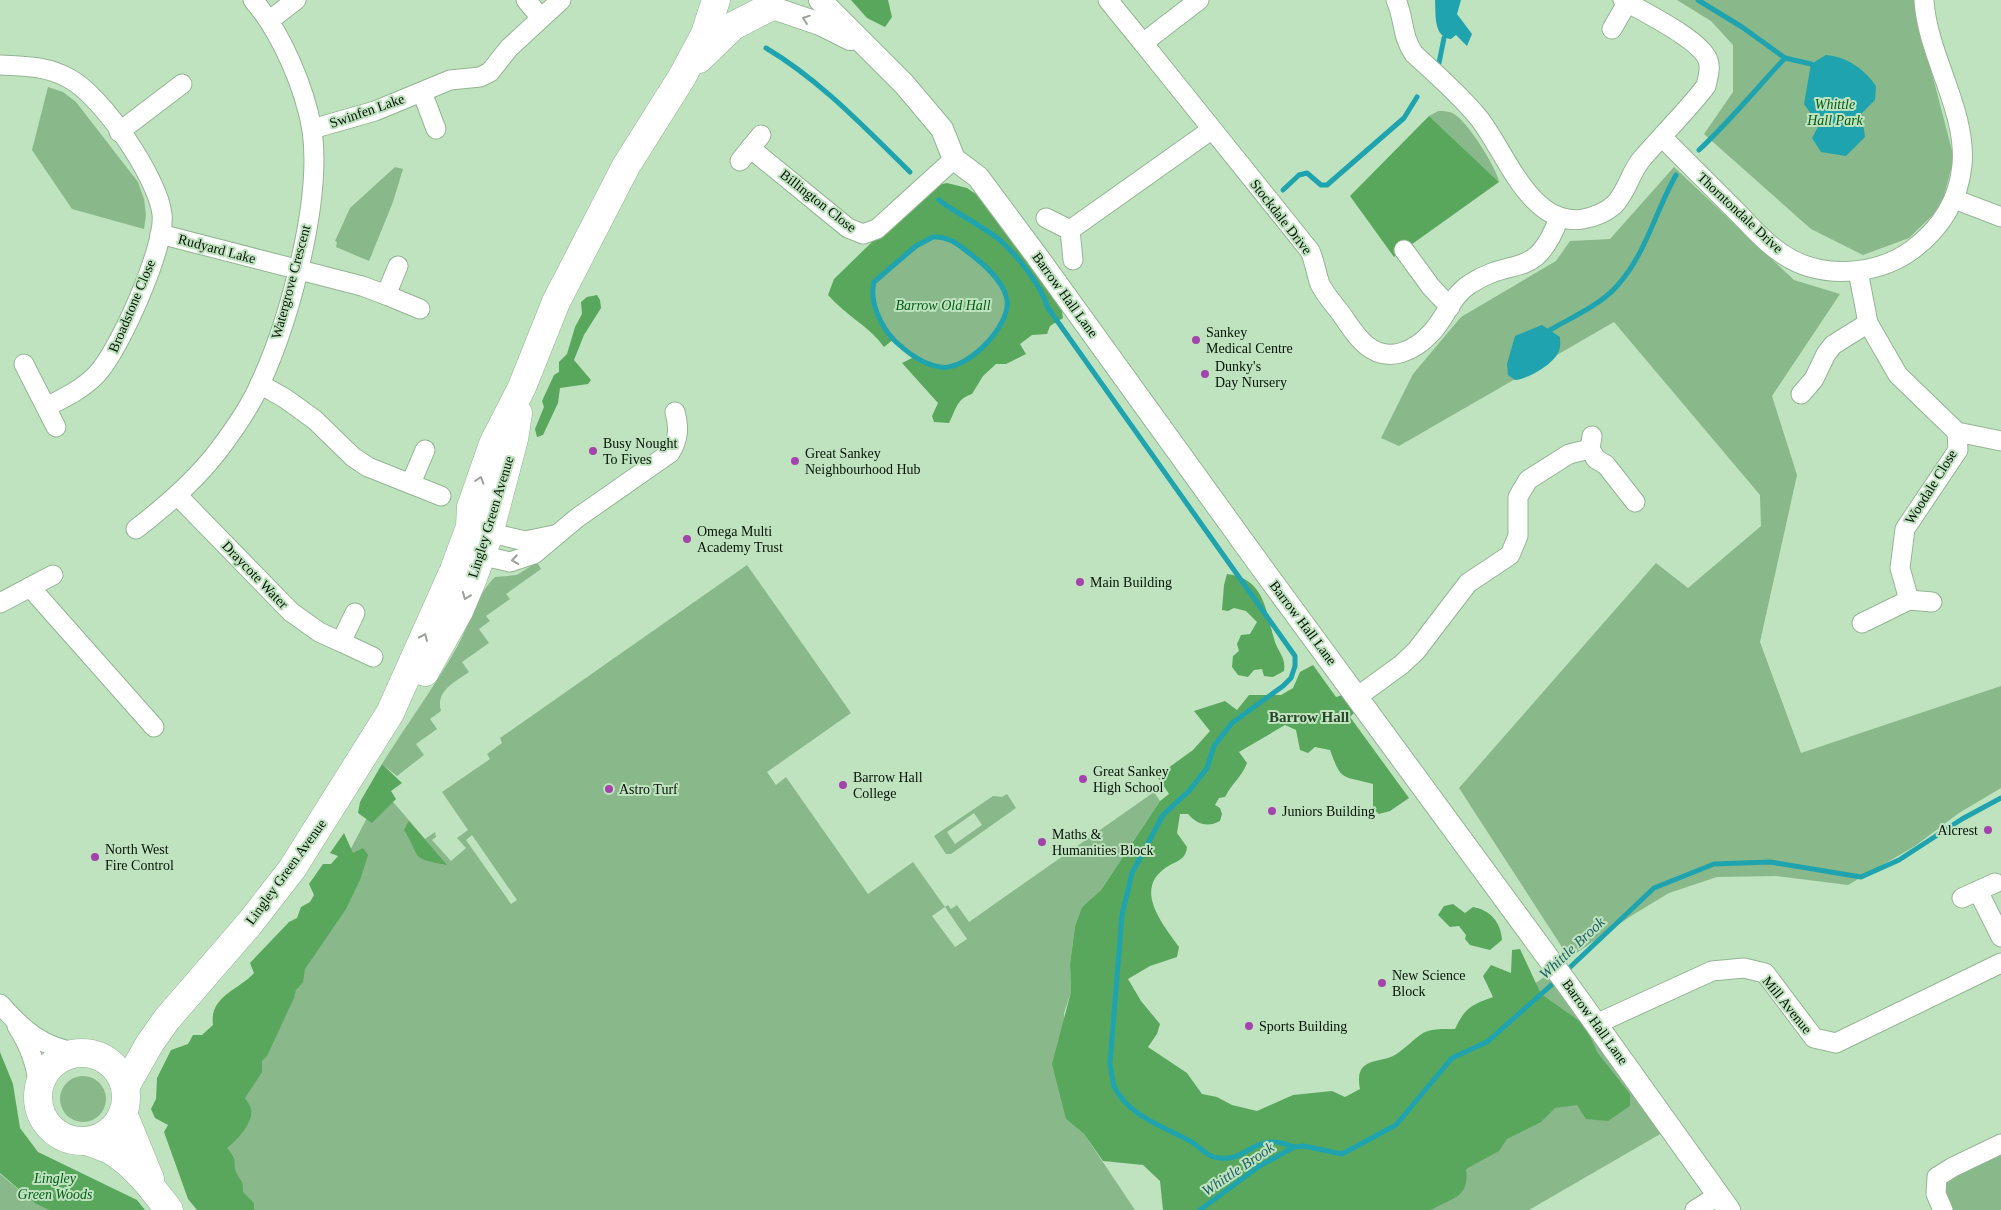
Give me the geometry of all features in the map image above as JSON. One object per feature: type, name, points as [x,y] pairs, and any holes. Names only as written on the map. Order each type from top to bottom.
[{"type":"main road","name":"Lingley Green Avenue","points":[[124,1100],[150,1043],[167,1019],[250,923],[292,869],[390,713],[475,542],[471,507],[490,452],[522,387],[556,302],[590,232],[626,166],[682,77],[705,34],[716,0]]},
{"type":"main road","points":[[733,0],[744,6],[774,5]]},
{"type":"main road","name":"Lingley Green Avenue","points":[[682,77],[732,26],[774,5]]},
{"type":"main road","name":"Lingley Green Avenue","points":[[88,1054],[136,1042],[167,1019]]},
{"type":"main road","points":[[88,1054],[110,1062],[120,1074],[124,1100],[146,1173],[165,1205],[125,1162],[112,1152],[86,1141],[73,1140],[59,1135],[48,1126],[41,1114],[38,1086],[44,1074],[53,1063],[64,1056],[88,1054]]},
{"type":"main road","points":[[86,1141],[109,1132],[124,1100]]},
{"type":"street","name":"Watergrove Crescent","points":[[136,529],[177,495],[218,451],[260,384],[282,328],[297,270],[314,182],[312,129],[299,85],[270,20],[253,0]]},
{"type":"street","points":[[270,20],[296,0]]},
{"type":"street","points":[[526,0],[541,18]]},
{"type":"street","name":"Swinfen Lake","points":[[312,129],[376,111],[450,80],[480,77],[490,72],[510,48],[561,0]]},
{"type":"street","points":[[820,0],[904,84],[942,129],[954,160]]},
{"type":"street","name":"Stockdale Drive","points":[[1108,0],[1310,251],[1324,290],[1359,338],[1377,352],[1392,355],[1411,349],[1433,331],[1457,295],[1478,279],[1534,259],[1546,247],[1559,218]]},
{"type":"street","points":[[1143,44],[1199,0]]},
{"type":"street","points":[[1396,0],[1402,18],[1405,42],[1414,54],[1478,117],[1523,186],[1544,208],[1559,218],[1575,220],[1589,218],[1613,205],[1622,194],[1640,161],[1706,86],[1710,74],[1708,61],[1694,42],[1625,1],[1612,29]]},
{"type":"street","name":"Thorntondale Drive","points":[[1662,138],[1763,239],[1782,254],[1804,265],[1830,271],[1858,271],[1882,266],[1904,256],[1924,241],[1945,216],[1954,199],[1962,164],[1960,133],[1928,28],[1924,0]]},
{"type":"street","points":[[774,5],[820,24],[866,48]]},
{"type":"street","name":"Rudyard Lake","points":[[0,65],[38,67],[71,79],[88,92],[145,166],[156,192],[162,215],[160,234],[362,286],[420,309]]},
{"type":"street","points":[[119,132],[182,84]]},
{"type":"street","name":"Swinfen Lake","points":[[422,92],[436,129]]},
{"type":"street","points":[[1070,230],[1211,130]]},
{"type":"street","name":"Billington Close","points":[[750,148],[852,231],[863,234],[877,229],[954,160]]},
{"type":"street","name":"Barrow Hall Lane","points":[[954,160],[978,177],[1568,985],[1724,1202]]},
{"type":"street","points":[[1954,199],[2001,216]]},
{"type":"street","points":[[1046,218],[1070,230]]},
{"type":"street","points":[[1070,230],[1072,260]]},
{"type":"street","name":"Broadstone Close","points":[[46,407],[79,390],[105,365],[131,315],[160,234]]},
{"type":"street","points":[[1404,250],[1431,287],[1450,307]]},
{"type":"street","points":[[386,295],[398,266]]},
{"type":"street","name":"Woodale Close","points":[[1858,271],[1868,323],[1898,375],[1957,432],[2001,441]]},
{"type":"street","points":[[1801,394],[1814,379],[1826,354],[1833,345],[1868,323]]},
{"type":"street","points":[[24,364],[56,427]]},
{"type":"street","points":[[260,384],[286,399],[315,420],[352,457],[368,467],[441,496]]},
{"type":"street","points":[[475,542],[525,541],[555,534],[670,453],[678,436],[678,425],[674,412]]},
{"type":"street","name":"Woodale Close","points":[[1909,600],[1900,568],[1905,529],[1958,450],[1957,432]]},
{"type":"street","points":[[1357,697],[1401,665],[1416,651],[1468,583],[1510,555],[1518,536],[1518,497],[1528,480],[1591,442],[1596,459],[1606,466],[1634,504]]},
{"type":"street","points":[[411,483],[425,450]]},
{"type":"street","name":"Draycote Water","points":[[177,495],[291,612],[319,632],[373,657]]},
{"type":"street","points":[[0,603],[53,574]]},
{"type":"street","points":[[30,587],[154,727]]},
{"type":"street","points":[[1862,623],[1909,600],[1932,602]]},
{"type":"street","points":[[341,642],[356,613]]},
{"type":"street","points":[[1978,890],[2001,937]]},
{"type":"street","name":"Mill Avenue","points":[[1596,1024],[1712,971],[1744,968],[1765,973],[1814,1038],[1836,1043],[2001,963]]},
{"type":"street","points":[[6,1011],[43,1042],[62,1051],[88,1054]]},
{"type":"street","points":[[6,1011],[30,1050],[38,1073],[38,1086]]},
{"type":"street","points":[[1943,1210],[1936,1194],[1937,1178],[1952,1167],[2001,1144]]},
{"type":"street","points":[[1695,1210],[1724,1202]]},
{"type":"green space","points":[[851,0],[888,0],[892,17],[885,27],[867,18]]},
{"type":"green space","name":"Whittle Hall Park","points":[[1677,0],[1919,0],[1931,70],[1954,158],[1941,207],[1909,238],[1863,255],[1811,229],[1704,134],[1733,92],[1733,45],[1711,21]]},
{"type":"green space","points":[[48,87],[63,92],[76,102],[138,182],[144,199],[146,215],[144,229],[72,209],[32,150]]},
{"type":"green space","points":[[1438,111],[1446,111],[1460,118],[1487,156],[1499,182],[1429,116]]},
{"type":"green space","points":[[1429,116],[1499,182],[1394,257],[1350,196]]},
{"type":"green space","points":[[395,167],[403,169],[393,202],[369,261],[336,247],[337,242],[335,241],[350,208]]},
{"type":"green space","points":[[1674,167],[1794,280],[1840,294],[1772,396],[1797,475],[1760,642],[1801,753],[2001,686],[2001,788],[1959,813],[1915,846],[1848,885],[1777,876],[1717,877],[1669,893],[1569,958],[1459,788],[1656,563],[1688,588],[1761,526],[1760,495],[1614,322],[1399,446],[1381,438],[1413,374],[1461,317],[1556,261],[1570,241],[1610,239]]},
{"type":"green space","points":[[947,183],[967,188],[986,201],[1061,305],[1063,318],[1050,326],[1047,334],[1032,335],[1020,344],[1026,354],[1006,364],[996,364],[983,376],[972,394],[960,402],[949,423],[934,422],[932,416],[938,403],[902,363],[914,357],[939,368],[953,366],[975,354],[986,345],[1002,324],[1006,313],[1006,294],[993,274],[968,252],[948,239],[935,237],[918,244],[902,256],[874,283],[873,298],[877,312],[894,339],[884,347],[828,295],[834,279],[872,242],[938,185]]},
{"type":"green space","name":"Barrow Old Hall","points":[[933,237],[945,238],[954,242],[978,260],[999,281],[1007,300],[1002,322],[985,345],[974,355],[951,367],[940,367],[927,363],[895,341],[885,329],[877,314],[873,298],[874,282],[916,246]]},
{"type":"green space","points":[[597,295],[601,308],[584,335],[574,360],[591,380],[588,384],[560,388],[558,403],[543,435],[537,437],[535,429],[544,407],[542,401],[554,375],[559,372],[559,362],[567,354],[575,327],[582,314],[581,302],[587,297]]},
{"type":"green space","points":[[537,562],[541,569],[506,594],[510,599],[486,616],[490,621],[479,629],[489,643],[462,662],[469,672],[452,683],[441,698],[441,711],[430,719],[437,729],[416,744],[424,755],[397,776],[382,764],[448,662],[462,638],[488,584],[495,577],[517,575]]},
{"type":"green space","points":[[747,565],[851,713],[767,772],[776,785],[786,777],[868,894],[913,862],[945,907],[948,905],[951,909],[957,905],[969,922],[1154,792],[1160,801],[1101,890],[1082,907],[1075,926],[1070,964],[1071,992],[1064,1013],[1066,1119],[1084,1134],[1135,1210],[219,1210],[184,1169],[382,789],[425,839],[435,832],[436,837],[432,840],[451,861],[466,848],[457,838],[468,830],[442,792],[490,759],[487,754],[502,743],[500,738]],"holes":[[[472,835],[517,900],[511,904],[466,840]],[[945,907],[967,939],[955,947],[932,916]]]},
{"type":"green space","points":[[1227,574],[1250,582],[1262,598],[1275,642],[1284,663],[1284,671],[1273,677],[1264,676],[1262,669],[1254,670],[1248,677],[1238,675],[1232,667],[1233,656],[1239,651],[1237,644],[1241,635],[1250,634],[1257,622],[1246,611],[1234,608],[1228,611],[1222,610]]},
{"type":"green space","points":[[1313,665],[1336,697],[1346,694],[1357,710],[1350,717],[1409,798],[1390,811],[1379,814],[1373,809],[1373,784],[1344,776],[1337,768],[1330,750],[1315,747],[1308,753],[1300,750],[1296,730],[1285,725],[1239,752],[1247,763],[1225,797],[1219,798],[1215,805],[1220,808],[1222,814],[1220,821],[1202,824],[1188,814],[1180,814],[1177,833],[1187,847],[1185,854],[1177,862],[1158,874],[1153,884],[1151,894],[1158,916],[1179,947],[1177,957],[1150,966],[1128,979],[1141,1001],[1160,1024],[1157,1034],[1148,1047],[1187,1073],[1202,1094],[1217,1097],[1232,1105],[1257,1111],[1293,1095],[1332,1091],[1345,1097],[1360,1089],[1359,1078],[1361,1070],[1365,1065],[1392,1057],[1418,1036],[1428,1031],[1455,1029],[1462,1016],[1470,1008],[1479,1002],[1493,997],[1483,976],[1491,965],[1511,973],[1512,950],[1520,949],[1541,994],[1585,1025],[1597,1052],[1630,1094],[1630,1106],[1608,1121],[1586,1119],[1577,1105],[1555,1108],[1541,1122],[1507,1139],[1499,1151],[1466,1169],[1467,1178],[1465,1186],[1458,1196],[1431,1210],[1163,1210],[1160,1181],[1143,1165],[1103,1161],[1084,1134],[1066,1119],[1052,1064],[1071,992],[1070,964],[1075,926],[1082,907],[1101,890],[1160,801],[1169,794],[1157,776],[1193,750],[1210,731],[1194,711],[1225,701],[1237,710],[1249,695],[1281,695],[1293,688],[1300,672]]},
{"type":"green space","points":[[382,764],[402,783],[391,791],[396,799],[372,823],[358,813],[360,802]]},
{"type":"green space","points":[[1007,794],[1016,808],[951,854],[946,854],[934,836],[993,796],[1002,797]],"holes":[[[974,813],[982,825],[955,844],[947,832]]]},
{"type":"green space","points":[[409,821],[447,865],[426,861],[415,852],[404,830]]},
{"type":"green space","points":[[344,833],[353,853],[363,848],[368,855],[360,880],[346,909],[305,969],[303,982],[296,990],[267,1056],[262,1061],[262,1072],[245,1098],[251,1109],[250,1120],[239,1136],[227,1148],[234,1160],[235,1170],[242,1183],[243,1192],[254,1203],[254,1210],[197,1210],[188,1199],[164,1132],[168,1125],[155,1118],[151,1109],[156,1099],[157,1078],[171,1050],[188,1044],[193,1035],[202,1035],[213,1025],[213,1015],[220,1000],[254,973],[250,963],[289,922],[297,918],[301,907],[310,902],[314,895],[309,884],[323,864],[331,864],[338,856],[330,853]]},
{"type":"green space","points":[[1453,904],[1465,913],[1473,907],[1485,911],[1497,922],[1502,940],[1490,950],[1470,945],[1465,939],[1466,935],[1459,926],[1450,927],[1438,915],[1444,906]]},
{"type":"green space","points":[[1553,971],[1662,1133],[1529,1210],[1176,1210],[1333,1123]]},
{"type":"green space","name":"Lingley Green Woods","points":[[0,1052],[13,1084],[20,1128],[38,1152],[137,1200],[145,1210],[49,1210],[36,1204],[0,1173]]},
{"type":"green space","points":[[78,1076],[88,1076],[102,1086],[106,1099],[102,1112],[96,1118],[88,1122],[78,1122],[64,1112],[60,1104],[60,1094],[70,1080]]},
{"type":"green space","points":[[2001,1144],[2001,1210],[1943,1210],[1937,1177]]},
{"type":"green space","points":[[0,1174],[36,1204],[49,1210],[0,1210]]},
{"type":"water","points":[[1435,0],[1461,0],[1457,14],[1472,34],[1467,46],[1456,35],[1451,39],[1441,34],[1437,24]]},
{"type":"water","points":[[1826,55],[1841,58],[1855,65],[1876,86],[1875,100],[1862,113],[1865,137],[1846,156],[1821,152],[1812,138],[1819,125],[1804,104],[1811,64]]},
{"type":"water","points":[[1542,325],[1560,337],[1559,351],[1551,362],[1539,371],[1515,380],[1508,375],[1507,364],[1515,336]]},
{"type":"waterway","points":[[1698,0],[1742,27],[1785,58]]},
{"type":"waterway","points":[[1439,63],[1444,38]]},
{"type":"waterway","points":[[766,48],[823,90],[910,172]]},
{"type":"waterway","points":[[1699,150],[1785,58],[1811,64]]},
{"type":"waterway","points":[[1283,190],[1299,175],[1307,173],[1321,185],[1327,185],[1404,118],[1417,97]]},
{"type":"waterway","points":[[1550,330],[1594,305],[1610,293],[1627,274],[1643,247],[1676,175]]},
{"type":"waterway","points":[[939,200],[994,235],[1022,264],[1035,281],[1048,308],[1295,656],[1295,666],[1291,678],[1283,686],[1232,723],[1214,746],[1207,768],[1189,791],[1163,815],[1132,873],[1122,915],[1110,1063],[1114,1086],[1128,1105],[1147,1119],[1194,1143],[1210,1156],[1219,1158],[1238,1156],[1261,1144],[1270,1142],[1294,1147]]},
{"type":"waterway","points":[[933,237],[945,238],[954,242],[978,260],[999,281],[1007,300],[1002,322],[985,345],[974,355],[951,367],[940,367],[927,363],[895,341],[885,329],[877,314],[873,298],[874,282],[916,246],[933,237]]},
{"type":"waterway","name":"Whittle Brook","points":[[1565,972],[1654,888],[1714,864],[1770,862],[1861,877],[1899,860],[1962,819],[2001,798]]},
{"type":"waterway","name":"Whittle Brook","points":[[1200,1210],[1258,1167],[1294,1147],[1304,1146],[1342,1154],[1396,1125],[1452,1058],[1487,1042],[1557,980]]},
{"type":"place","name":"Sankey Medical Centre","points":[[1196,340]]},
{"type":"place","name":"Dunky's Day Nursery","points":[[1205,374]]},
{"type":"place","name":"Busy Nought To Fives","points":[[593,451]]},
{"type":"place","name":"Great Sankey Neighbourhood Hub","points":[[795,461]]},
{"type":"place","name":"Omega Multi Academy Trust","points":[[687,539]]},
{"type":"place","name":"Main Building","points":[[1080,582]]},
{"type":"place","name":"Great Sankey High School","points":[[1083,779]]},
{"type":"place","name":"Barrow Hall College","points":[[843,785]]},
{"type":"place","name":"Astro Turf","points":[[609,789]]},
{"type":"place","name":"Juniors Building","points":[[1272,811]]},
{"type":"place","name":"Alcrest","points":[[1988,830]]},
{"type":"place","name":"Maths & Humanities Block","points":[[1042,842]]},
{"type":"place","name":"North West Fire Control","points":[[95,857]]},
{"type":"place","name":"New Science Block","points":[[1382,983]]},
{"type":"place","name":"Sports Building","points":[[1249,1026]]},
{"type":"district","name":"Barrow Hall","points":[[1309,717]]}]
